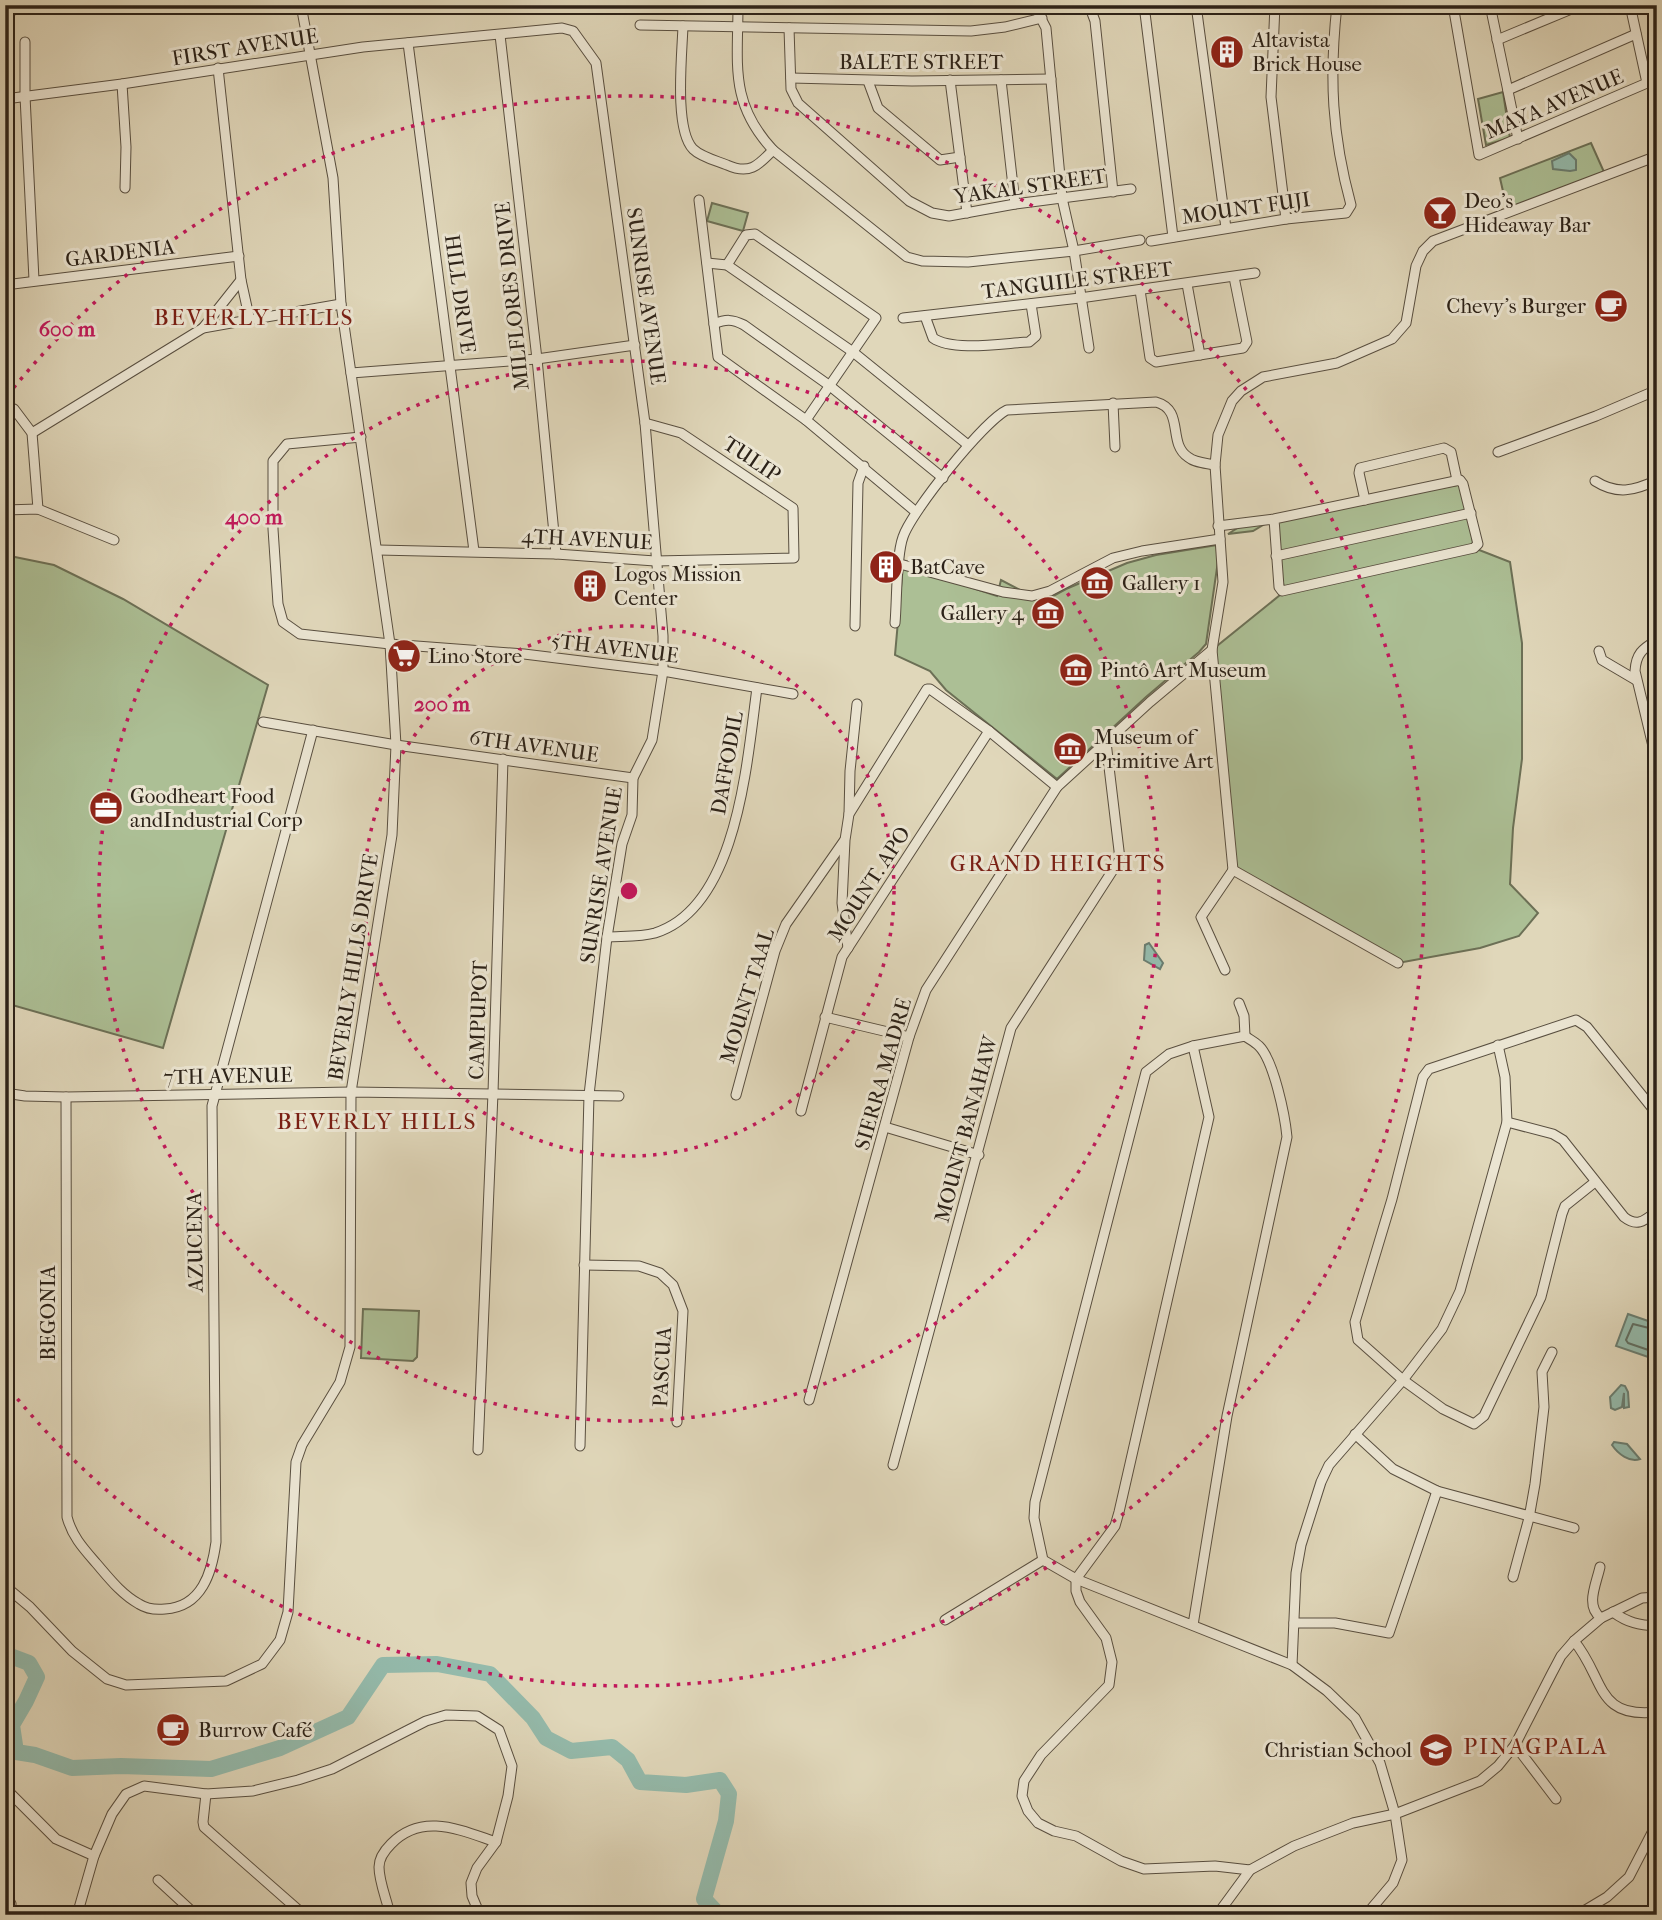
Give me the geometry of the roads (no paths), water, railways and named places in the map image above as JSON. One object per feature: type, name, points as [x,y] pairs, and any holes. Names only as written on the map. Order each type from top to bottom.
[{"type":"main road","points":[[6,9],[21,5]]},
{"type":"street","name":"BEVERLY HILLS DRIVE","points":[[5,1586],[30,1607],[72,1651],[107,1679],[126,1685],[226,1681],[262,1664],[280,1640],[288,1612],[296,1462],[302,1445],[340,1382],[350,1347],[351,1092],[392,835],[396,745],[390,644],[341,304],[333,178],[301,5]]},
{"type":"street","name":"MOUNT FUJI","points":[[738,5],[738,85],[747,115],[756,132],[773,150],[906,257],[937,262],[968,262],[1074,251],[1286,219],[1346,213],[1351,205],[1340,166],[1333,114],[1332,71],[1337,5]]},
{"type":"street","points":[[1034,5],[1046,28],[1062,198],[1074,251],[1089,348]]},
{"type":"street","points":[[1089,5],[1095,22],[1113,192]]},
{"type":"street","points":[[1144,5],[1172,237]]},
{"type":"street","points":[[1196,5],[1226,228]]},
{"type":"street","points":[[1275,5],[1271,97],[1286,219]]},
{"type":"street","name":"MAYA AVENUE","points":[[1453,5],[1479,155],[1647,83],[1630,5]]},
{"type":"street","points":[[1490,5],[1518,139]]},
{"type":"street","points":[[1497,40],[1581,5]]},
{"type":"street","points":[[640,25],[971,31],[1005,27],[1042,18]]},
{"type":"street","points":[[683,26],[681,120],[686,137],[694,149],[736,169],[750,170],[759,165],[773,150]]},
{"type":"street","name":"YAKAL STREET","points":[[789,28],[791,89],[798,103],[909,201],[932,213],[948,216],[1015,204],[1131,190]]},
{"type":"street","name":"FIRST AVENUE","points":[[5,99],[122,84],[309,54],[562,29],[573,31]]},
{"type":"street","name":"SUNRISE AVENUE","points":[[573,31],[596,63],[645,423],[663,636],[663,671],[652,740],[633,778],[632,815],[622,844],[607,937],[589,1095],[580,1446]]},
{"type":"street","points":[[1508,90],[1636,34]]},
{"type":"street","name":"MILFLORES DRIVE","points":[[500,35],[556,554]]},
{"type":"street","points":[[25,43],[24,96],[34,280]]},
{"type":"street","name":"HILL DRIVE","points":[[408,43],[474,551]]},
{"type":"street","points":[[218,68],[241,280],[250,321]]},
{"type":"street","name":"BALETE STREET","points":[[790,78],[868,81],[1051,79]]},
{"type":"street","points":[[950,80],[967,213]]},
{"type":"street","points":[[1001,80],[1015,204]]},
{"type":"street","points":[[868,81],[878,108],[940,160],[960,158]]},
{"type":"street","points":[[122,84],[126,147],[124,188]]},
{"type":"street","points":[[1225,970],[1200,917],[1233,870],[1212,650],[1223,582],[1215,465],[1218,435],[1224,416],[1241,391],[1263,377],[1337,363],[1392,339],[1406,323],[1416,266],[1423,251],[1433,241],[1657,156]]},
{"type":"street","points":[[698,200],[718,357],[806,420],[916,512]]},
{"type":"street","points":[[727,265],[746,235],[755,234],[876,318],[806,420]]},
{"type":"street","name":"GARDENIA","points":[[5,285],[239,256]]},
{"type":"street","points":[[707,263],[727,265],[853,352],[968,445]]},
{"type":"street","name":"TANGUILE STREET","points":[[903,318],[1080,298],[1255,273]]},
{"type":"street","points":[[1140,290],[1152,361],[1156,362],[1243,348],[1247,342],[1234,277]]},
{"type":"street","points":[[32,433],[203,328],[241,280]]},
{"type":"street","points":[[1188,284],[1200,355]]},
{"type":"street","points":[[203,328],[341,304]]},
{"type":"street","points":[[925,316],[933,338],[944,343],[957,345],[1029,342],[1036,336],[1031,304]]},
{"type":"street","points":[[714,324],[725,319],[744,325],[830,386],[943,478]]},
{"type":"street","points":[[351,373],[537,359],[635,345]]},
{"type":"street","points":[[1498,452],[1597,416],[1657,390]]},
{"type":"street","points":[[895,623],[902,538],[916,512],[968,445],[996,415],[1007,410],[1113,403],[1162,403],[1173,414],[1181,450],[1196,461],[1215,465]]},
{"type":"street","points":[[1113,403],[1115,447]]},
{"type":"street","points":[[5,405],[15,409],[32,433],[38,509]]},
{"type":"street","name":"TULIP","points":[[645,423],[681,433],[793,508],[794,558]]},
{"type":"street","name":"5TH AVENUE","points":[[361,437],[287,444],[274,461],[273,529],[278,604],[283,622],[300,634],[499,652],[663,671],[793,694]]},
{"type":"street","points":[[1274,519],[1280,589],[1285,591],[1475,548],[1478,542],[1463,484],[1457,480],[1451,452],[1444,448],[1360,468],[1365,500]]},
{"type":"street","points":[[855,626],[858,483],[864,467]]},
{"type":"street","points":[[1218,526],[1274,519],[1457,480]]},
{"type":"street","points":[[1595,481],[1608,489],[1622,491],[1638,489],[1657,480]]},
{"type":"street","points":[[5,510],[38,509],[114,540]]},
{"type":"street","points":[[1276,556],[1471,513]]},
{"type":"street","points":[[900,564],[1003,592],[1032,596],[1050,591],[1113,558],[1220,539]]},
{"type":"street","name":"4TH AVENUE","points":[[378,550],[556,554],[655,561],[794,558]]},
{"type":"street","points":[[1657,640],[1642,648],[1636,658],[1636,680],[1657,763]]},
{"type":"street","name":"SIERRA MADRE","points":[[809,1400],[909,1037],[926,990],[1057,787],[1212,650]]},
{"type":"street","points":[[1599,651],[1602,660],[1636,680]]},
{"type":"street","name":"DAFFODIL","points":[[607,937],[655,933],[681,919],[702,900],[729,843],[741,806],[757,688]]},
{"type":"street","points":[[849,814],[924,692],[930,689],[989,731],[1057,787]]},
{"type":"street","points":[[848,948],[842,902],[857,704]]},
{"type":"street","name":"6TH AVENUE","points":[[263,722],[396,745],[633,778]]},
{"type":"street","name":"AZUCENA","points":[[70,1528],[73,1536],[117,1587],[141,1606],[161,1610],[183,1605],[198,1594],[210,1573],[216,1542],[211,1122],[216,1093],[313,730]]},
{"type":"street","name":"MOUNT. APO","points":[[801,1111],[842,957],[989,731]]},
{"type":"street","name":"MOUNT BANAHAW","points":[[892,1465],[1012,1028],[1120,859],[1106,742]]},
{"type":"street","name":"CAMPUPOT","points":[[478,1450],[494,1093],[503,759]]},
{"type":"street","name":"MOUNT TAAL","points":[[736,1095],[775,951],[786,924],[845,840]]},
{"type":"street","points":[[1233,870],[1398,963]]},
{"type":"street","points":[[1239,1003],[1244,1016],[1245,1036]]},
{"type":"street","points":[[825,1017],[909,1037]]},
{"type":"street","points":[[1595,1182],[1565,1206],[1541,1297],[1484,1416],[1474,1424],[1456,1417],[1403,1380],[1358,1340],[1355,1322],[1392,1199],[1423,1077],[1429,1069],[1576,1020],[1583,1022],[1657,1114]]},
{"type":"street","points":[[1193,1625],[1227,1416],[1287,1137],[1282,1103],[1265,1057],[1261,1048],[1245,1036],[1169,1054],[1146,1072],[1035,1502],[1034,1518],[1043,1560],[1076,1579],[1292,1665],[1327,1691],[1355,1718],[1380,1763],[1395,1814],[1402,1860],[1393,1883],[1366,1915]]},
{"type":"street","points":[[1292,1665],[1296,1573],[1301,1545],[1321,1482],[1329,1465],[1403,1380],[1442,1329],[1460,1291],[1507,1122],[1505,1077],[1498,1045]]},
{"type":"street","points":[[1194,1046],[1209,1117],[1115,1526],[1076,1579],[1080,1602],[1106,1638],[1112,1662],[1109,1685],[1041,1755],[1024,1780],[1022,1796],[1028,1811],[1038,1823],[1054,1831],[1076,1836],[1121,1861],[1144,1870],[1215,1866],[1250,1870]]},
{"type":"street","name":"7TH AVENUE","points":[[5,1093],[66,1097],[351,1092],[619,1096]]},
{"type":"street","name":"BEGONIA","points":[[66,1097],[66,1432],[67,1517],[70,1528]]},
{"type":"street","points":[[1507,1122],[1553,1134],[1563,1140],[1631,1223],[1641,1223],[1657,1211]]},
{"type":"street","points":[[885,1127],[979,1155]]},
{"type":"street","name":"PASCUA","points":[[584,1265],[639,1266],[660,1273],[673,1285],[683,1311],[677,1422]]},
{"type":"street","points":[[1513,1577],[1529,1518],[1544,1407],[1542,1372],[1552,1352]]},
{"type":"street","points":[[1355,1434],[1393,1468],[1437,1491],[1574,1528]]},
{"type":"street","points":[[1294,1623],[1335,1623],[1389,1633],[1437,1491]]},
{"type":"street","points":[[945,1620],[1043,1560]]},
{"type":"street","points":[[1600,1567],[1591,1606],[1594,1613],[1601,1618]]},
{"type":"street","points":[[1217,1915],[1250,1870],[1294,1846],[1353,1822],[1395,1814],[1480,1781],[1498,1766],[1515,1745],[1556,1664],[1574,1641],[1601,1618],[1642,1598],[1657,1597]]},
{"type":"street","points":[[1613,1612],[1636,1625],[1657,1626]]},
{"type":"street","points":[[1574,1641],[1582,1650],[1606,1698],[1615,1706],[1628,1713],[1657,1712]]},
{"type":"street","points":[[77,1915],[94,1856],[112,1814],[126,1794],[144,1786],[206,1794],[253,1791],[298,1780],[332,1769],[426,1721],[446,1715],[477,1716],[499,1730],[512,1766],[508,1796],[496,1842],[477,1868],[471,1882],[472,1896],[480,1915]]},
{"type":"street","points":[[1515,1745],[1556,1799]]},
{"type":"street","points":[[5,1788],[56,1839],[94,1856]]},
{"type":"street","points":[[206,1794],[202,1822],[204,1827],[304,1915]]},
{"type":"street","points":[[1577,1915],[1607,1897],[1629,1877],[1657,1823]]},
{"type":"street","points":[[390,1915],[379,1867],[384,1851],[399,1835],[421,1825],[447,1825],[496,1842]]},
{"type":"street","points":[[158,1880],[197,1915]]},
{"type":"street","points":[[5,1912],[11,1904],[6,1894]]},
{"type":"water","points":[[1569,153],[1576,160],[1576,170],[1553,169],[1552,161]]},
{"type":"water","points":[[1149,943],[1163,963],[1160,969],[1144,960],[1145,945]]},
{"type":"water","points":[[1628,1314],[1657,1324],[1657,1360],[1616,1346]]},
{"type":"water","points":[[1621,1385],[1625,1386],[1628,1392],[1629,1407],[1624,1408],[1624,1393],[1622,1407],[1615,1410],[1611,1408],[1610,1397]]},
{"type":"water","points":[[1614,1442],[1627,1444],[1640,1459],[1624,1457],[1612,1445]]},
{"type":"waterway","points":[[5,1654],[29,1663],[37,1677],[12,1725],[16,1752],[35,1755],[72,1768],[121,1766],[211,1769],[280,1748],[348,1717],[383,1665],[437,1664],[490,1674],[533,1718],[546,1738],[571,1751],[612,1747],[628,1760],[640,1782],[686,1785],[720,1780],[729,1794],[726,1821],[704,1899],[719,1915]]},
{"type":"place","name":"Altavista Brick House","points":[[1227,52]]},
{"type":"place","name":"Deo's Hideaway Bar","points":[[1440,213]]},
{"type":"place","name":"Chevy's Burger","points":[[1611,306]]},
{"type":"place","name":"BatCave","points":[[886,567]]},
{"type":"place","name":"Gallery 1","points":[[1097,583]]},
{"type":"place","name":"Logos Mission Center","points":[[590,586]]},
{"type":"place","name":"Gallery 4","points":[[1048,613]]},
{"type":"place","name":"Lino Store","points":[[404,656]]},
{"type":"place","name":"Pintô Art Museum","points":[[1076,670]]},
{"type":"place","name":"Museum of Primitive Art","points":[[1070,749]]},
{"type":"place","name":"Goodheart Food andIndustrial Corp","points":[[106,808]]},
{"type":"place","name":"Burrow Café","points":[[173,1730]]},
{"type":"place","name":"Christian School","points":[[1436,1750]]},
{"type":"district","name":"BEVERLY HILLS","points":[[254,317]]},
{"type":"district","name":"GRAND HEIGHTS","points":[[1058,863]]},
{"type":"district","name":"BEVERLY HILLS","points":[[377,1121]]},
{"type":"district","name":"PINAGPALA","points":[[1536,1746]]}]
